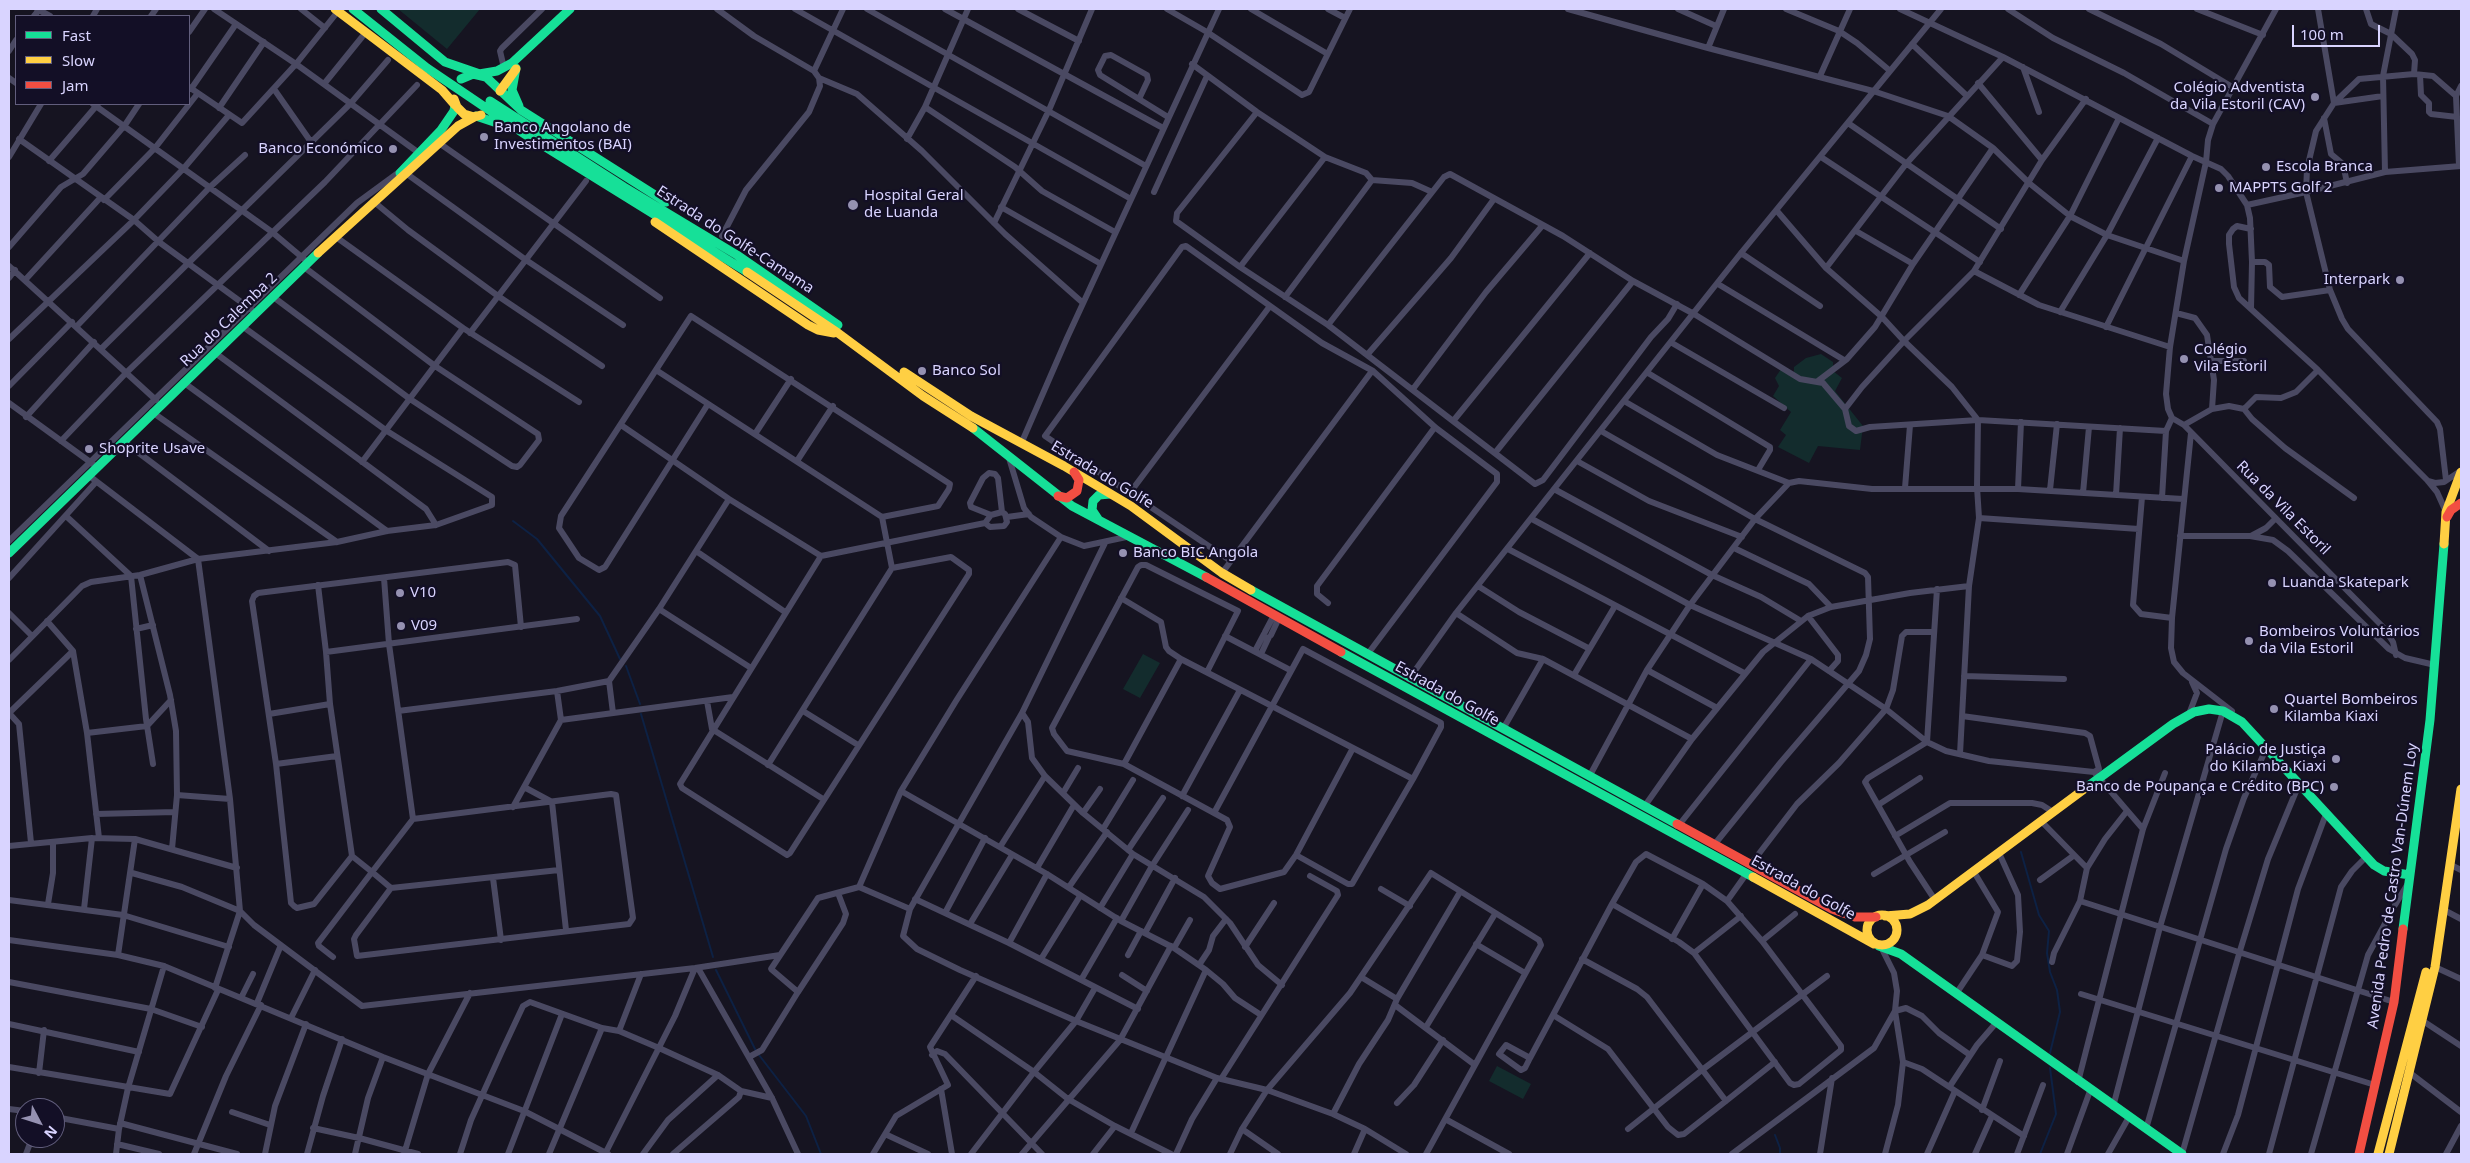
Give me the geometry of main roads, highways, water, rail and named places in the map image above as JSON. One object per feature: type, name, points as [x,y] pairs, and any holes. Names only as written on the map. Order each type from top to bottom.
[{"type":"main road","points":[[353,9],[429,65]]},
{"type":"main road","points":[[365,9],[429,65]]},
{"type":"main road","points":[[380,9],[445,62],[488,79],[506,99],[521,110],[637,185],[724,234],[737,254]]},
{"type":"main road","points":[[461,79],[470,74],[504,68],[520,56],[570,9]]},
{"type":"main road","points":[[495,103],[500,91],[516,68],[577,9]]},
{"type":"main road","points":[[335,12],[442,90],[464,114],[500,124],[586,181],[648,218],[808,325],[818,330],[838,333]]},
{"type":"main road","name":"Estrada do Golfe-Camama","points":[[429,65],[529,132],[591,177],[717,252],[838,333],[1011,456]]},
{"type":"main road","points":[[516,68],[512,90],[521,110]]},
{"type":"main road","points":[[405,172],[419,153],[451,118],[456,105],[454,98],[455,88]]},
{"type":"main road","points":[[405,172],[458,126],[489,111]]},
{"type":"main road","name":"Estrada do Golfe-Camama","points":[[529,132],[737,254],[911,378],[971,416],[1021,444]]},
{"type":"main road","name":"Rua do Calemba 2","points":[[9,553],[88,475],[93,464],[123,441],[152,412],[158,401],[183,382],[242,326],[252,310],[272,296],[305,262],[336,237],[405,172]]},
{"type":"main road","name":"Estrada do Golfe","points":[[1021,444],[1074,472],[1131,506],[1222,573],[1409,679],[1679,825],[1877,945]]},
{"type":"main road","name":"Estrada do Golfe","points":[[1011,456],[1072,506],[1749,869],[1832,909],[1855,917],[1910,914],[1935,900],[2041,821],[2097,775],[2188,715],[2202,710],[2223,711],[2242,722],[2365,858],[2378,869],[2410,877]]},
{"type":"main road","name":"Avenida Pedro de Castro Van-Dúnem Loy","points":[[2359,1154],[2394,1002],[2435,665],[2446,512],[2461,471]]},
{"type":"main road","points":[[1058,496],[1070,497],[1077,491],[1079,480],[1074,472]]},
{"type":"main road","points":[[1098,520],[1092,513],[1093,501],[1099,495],[1110,494]]},
{"type":"main road","points":[[2444,531],[2451,510],[2461,503]]},
{"type":"main road","points":[[2389,1154],[2435,967],[2461,789]]},
{"type":"main road","points":[[2378,1154],[2445,907]]},
{"type":"main road","points":[[1877,945],[1890,944],[1896,936],[1897,931],[1894,921],[1885,916]]},
{"type":"main road","name":"Estrada do Golfe","points":[[1876,917],[1869,923],[1867,932],[1877,945]]},
{"type":"main road","points":[[1877,945],[1901,954],[2090,1091],[2182,1154]]},
{"type":"waterway","points":[[513,521],[537,539],[600,616],[620,659]]},
{"type":"waterway","points":[[626,666],[640,704]]},
{"type":"waterway","points":[[641,714],[713,957]]},
{"type":"waterway","points":[[2021,852],[2039,915],[2049,931],[2047,953],[2050,972],[2057,990],[2060,1012],[2050,1053]]},
{"type":"waterway","points":[[716,970],[756,1051]]},
{"type":"waterway","points":[[759,1055],[806,1116],[821,1154]]},
{"type":"waterway","points":[[2040,1154],[2056,1114],[2050,1068]]},
{"type":"waterway","points":[[1775,1135],[1780,1148],[1780,1154]]},
{"type":"place","name":"Colégio Adventista da Vila Estoril (CAV)","points":[[2315,97]]},
{"type":"place","name":"Banco Angolano de Investimentos (BAI)","points":[[484,137]]},
{"type":"place","name":"Banco Económico","points":[[393,149]]},
{"type":"place","name":"Escola Branca","points":[[2266,167]]},
{"type":"place","name":"MAPPTS Golf 2","points":[[2219,188]]},
{"type":"place","name":"Hospital Geral de Luanda","points":[[853,205]]},
{"type":"place","name":"Interpark","points":[[2400,280]]},
{"type":"place","name":"Colégio Vila Estoril","points":[[2184,359]]},
{"type":"place","name":"Banco Sol","points":[[922,371]]},
{"type":"place","name":"Shoprite Usave","points":[[89,449]]},
{"type":"place","name":"Banco BIC Angola","points":[[1123,553]]},
{"type":"place","name":"Luanda Skatepark","points":[[2272,583]]},
{"type":"place","name":"V10","points":[[400,593]]},
{"type":"place","name":"V09","points":[[401,626]]},
{"type":"place","name":"Bombeiros Voluntários da Vila Estoril","points":[[2249,641]]},
{"type":"place","name":"Quartel Bombeiros Kilamba Kiaxi","points":[[2274,709]]},
{"type":"place","name":"Palácio de Justiça do Kilamba Kiaxi","points":[[2336,759]]},
{"type":"place","name":"Banco de Poupança e Crédito (BPC)","points":[[2334,787]]}]
